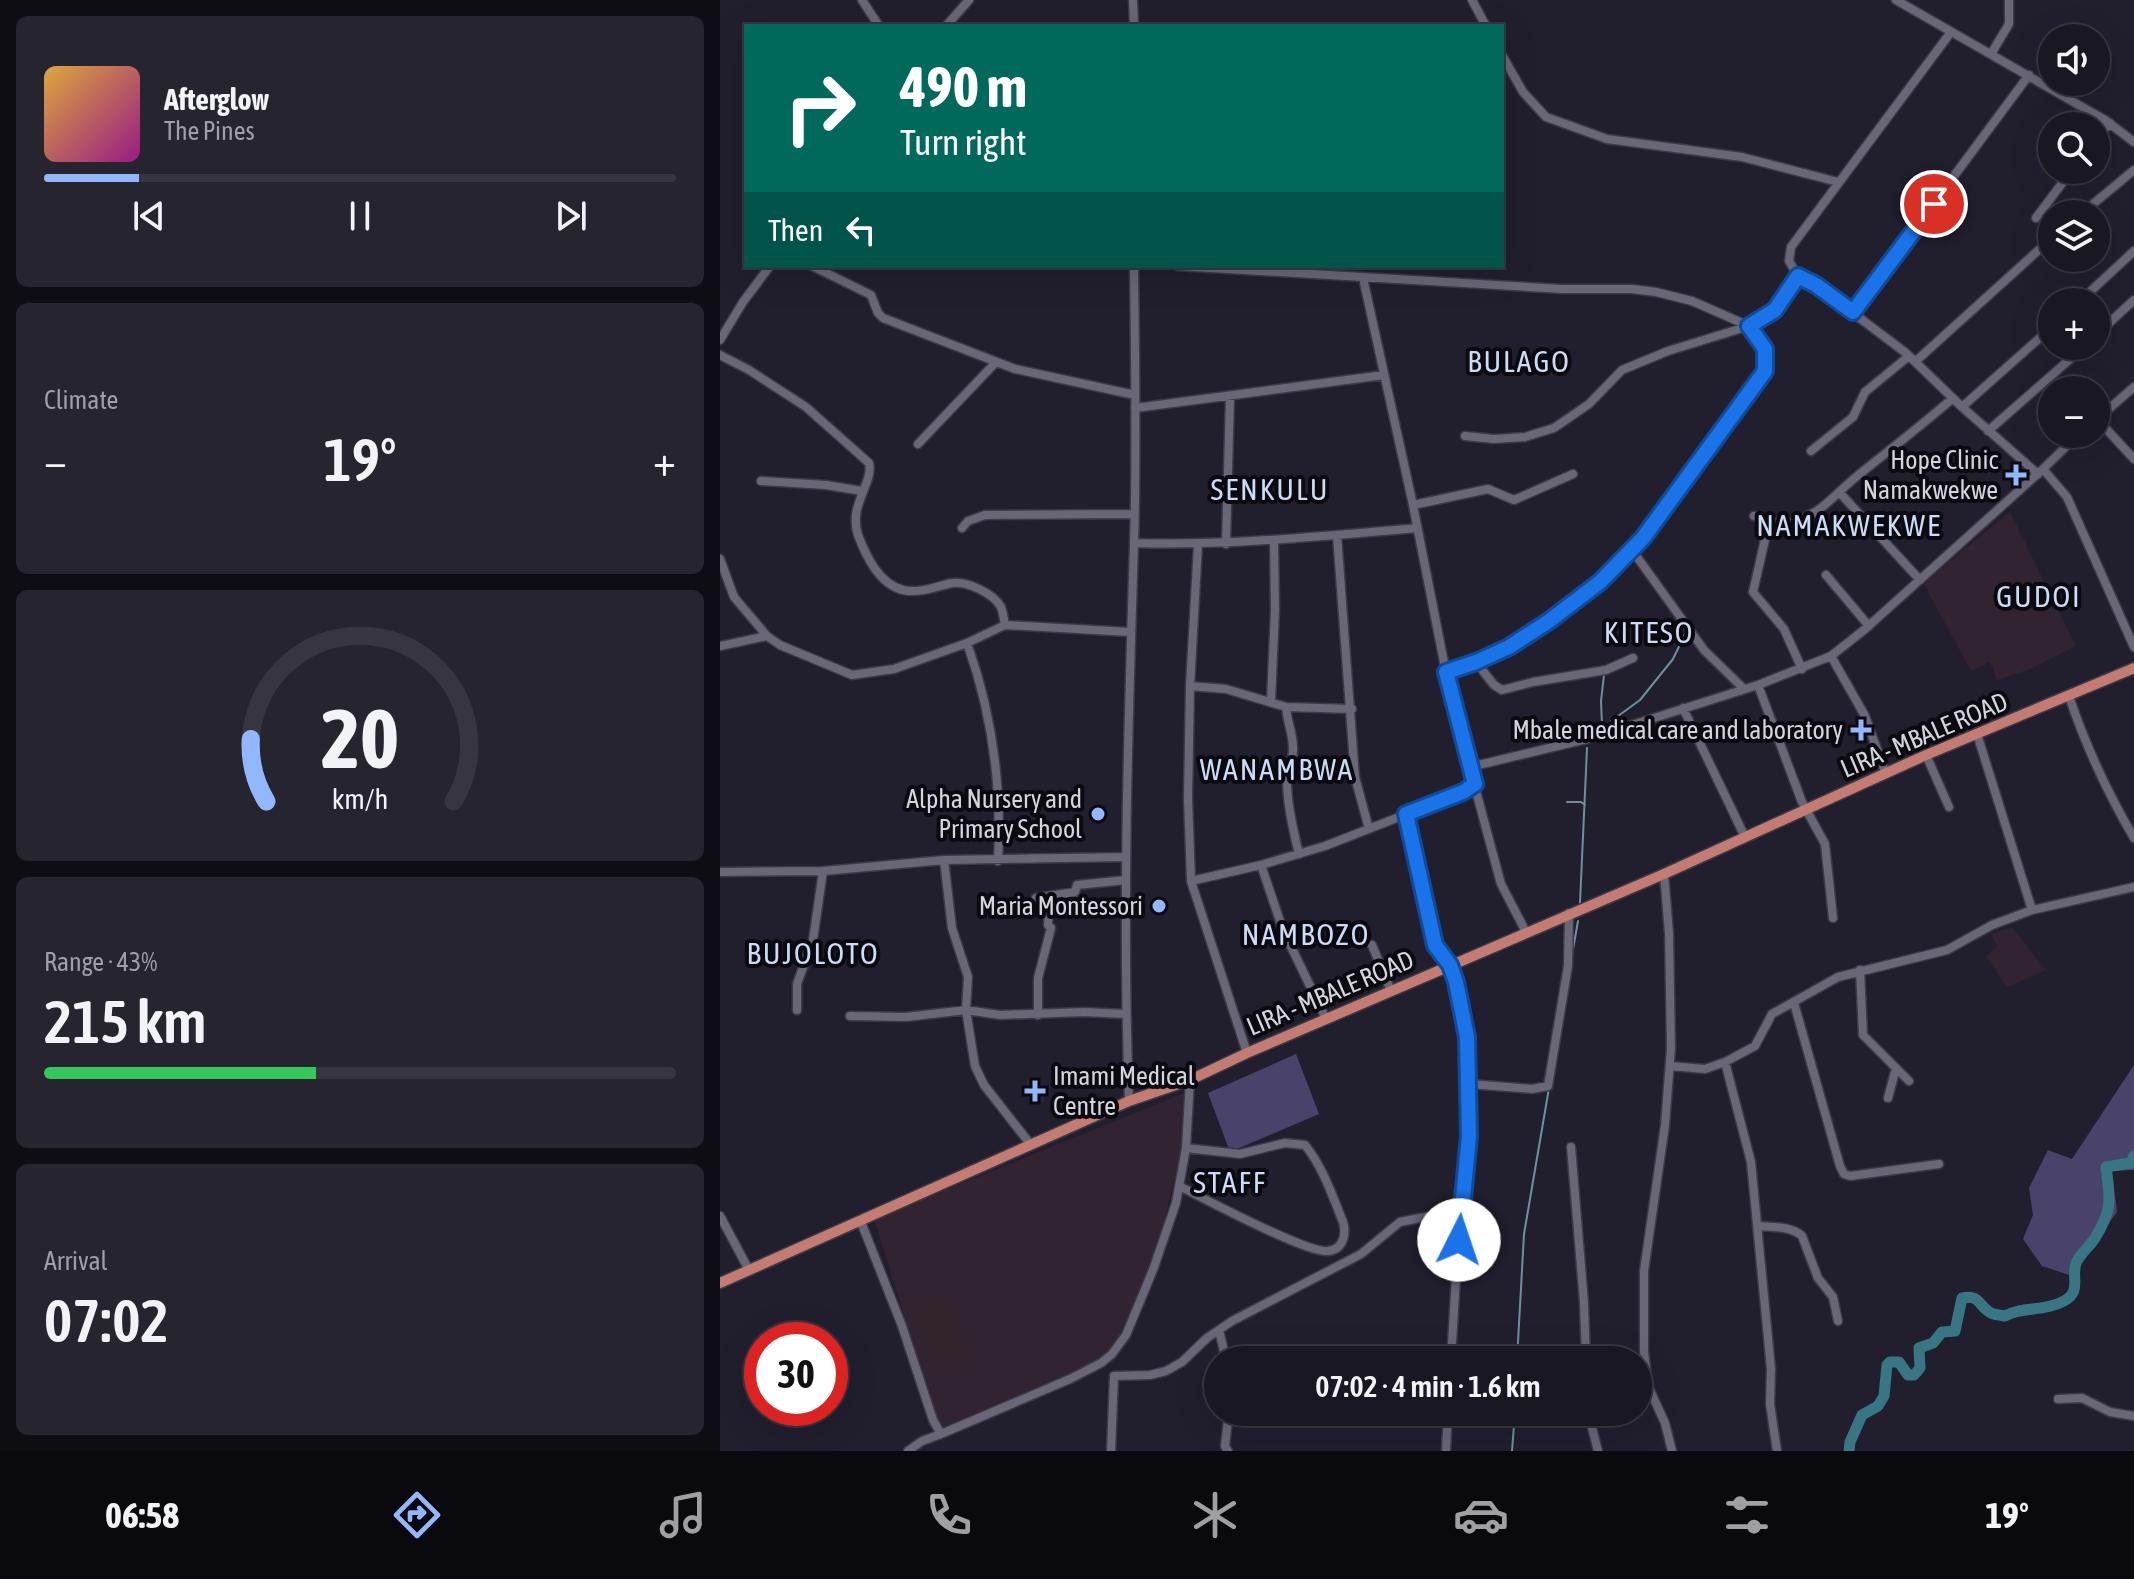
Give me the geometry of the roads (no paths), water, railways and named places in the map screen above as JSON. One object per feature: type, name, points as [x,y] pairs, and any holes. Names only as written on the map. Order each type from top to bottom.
[{"type":"main road","name":"LIRA - MBALE ROAD","points":[[720,1283],[1129,1101],[1190,1080],[1664,874],[1926,755],[2134,668]]},
{"type":"street","points":[[862,0],[878,24]]},
{"type":"street","points":[[948,24],[969,0]]},
{"type":"street","points":[[1133,0],[1134,24]]},
{"type":"street","points":[[1472,0],[1485,24]]},
{"type":"street","points":[[1896,0],[2091,112]]},
{"type":"street","points":[[1991,54],[2009,24],[2009,0]]},
{"type":"street","points":[[1951,32],[1791,247],[1789,261],[1798,276],[1816,285],[1913,358],[1988,431],[2040,471],[2067,497],[2134,647]]},
{"type":"street","points":[[1504,59],[1523,92],[1546,117],[1607,139],[1742,157],[1838,182]]},
{"type":"street","points":[[1853,312],[2029,75]]},
{"type":"street","points":[[2110,123],[2134,142]]},
{"type":"street","points":[[2098,200],[2134,170]]},
{"type":"street","points":[[2036,218],[2062,184]]},
{"type":"street","points":[[1811,451],[1853,417],[1865,392],[1913,358],[2038,250]]},
{"type":"street","points":[[2094,288],[2134,251]]},
{"type":"street","points":[[720,340],[768,268]]},
{"type":"street","points":[[816,268],[871,295],[883,318],[1015,369],[1135,395]]},
{"type":"street","points":[[1129,1101],[1125,1014],[1134,543],[1134,268]]},
{"type":"street","points":[[1209,268],[1656,292],[1692,301],[1749,326],[1765,349],[1765,371],[1632,550],[1600,582],[1549,621],[1509,647],[1446,672]]},
{"type":"street","points":[[1465,436],[1494,439],[1525,437],[1554,428],[1589,404],[1622,370],[1668,351],[1749,326],[1775,310],[1798,276]]},
{"type":"street","points":[[1363,278],[1446,672],[1501,884],[1526,932]]},
{"type":"street","points":[[2110,322],[2134,300]]},
{"type":"street","points":[[1962,407],[2038,339]]},
{"type":"street","points":[[720,355],[806,407],[869,463],[871,471],[856,515],[857,531],[872,567],[879,575],[904,591],[956,582],[979,589],[1000,606],[1005,625]]},
{"type":"street","points":[[1988,431],[2069,360]]},
{"type":"street","points":[[918,444],[996,362]]},
{"type":"street","points":[[1135,408],[1384,375]]},
{"type":"street","points":[[2110,408],[2134,387]]},
{"type":"street","points":[[1226,544],[1230,397]]},
{"type":"street","points":[[1754,516],[1769,522],[1799,521],[1826,506],[1953,398]]},
{"type":"street","points":[[2110,433],[2134,459]]},
{"type":"street","points":[[1470,767],[1591,738],[1758,685],[1831,656],[1869,626],[2064,448]]},
{"type":"street","points":[[1413,505],[1488,489],[1514,500],[1573,474]]},
{"type":"street","points":[[761,481],[826,485],[862,491]]},
{"type":"street","points":[[1839,492],[1920,580]]},
{"type":"street","points":[[962,528],[968,521],[985,515],[1134,514]]},
{"type":"street","points":[[1769,522],[1753,592],[1784,629],[1802,669]]},
{"type":"street","points":[[1134,543],[1226,544],[1417,528]]},
{"type":"street","points":[[1337,535],[1355,777],[1369,829]]},
{"type":"street","points":[[1271,701],[1274,541]]},
{"type":"street","points":[[1198,545],[1190,686],[1188,798],[1191,881],[1247,1053]]},
{"type":"street","points":[[1632,550],[1704,650],[1744,689]]},
{"type":"street","points":[[720,559],[734,597],[767,636],[858,676],[894,669],[967,643],[1005,625],[1130,632]]},
{"type":"street","points":[[1826,575],[1869,626]]},
{"type":"street","points":[[720,646],[767,636]]},
{"type":"street","points":[[967,643],[990,722],[1000,813],[998,861]]},
{"type":"street","points":[[1831,656],[1865,716],[1886,774]]},
{"type":"street","points":[[1476,662],[1494,685],[1502,690],[1606,670],[1633,658]]},
{"type":"street","points":[[1758,685],[1806,810],[1825,844],[1833,918]]},
{"type":"street","points":[[1190,686],[1226,689],[1286,707],[1352,709]]},
{"type":"street","points":[[2069,696],[2100,775],[2134,838]]},
{"type":"street","points":[[1286,707],[1293,743],[1288,770],[1291,819],[1299,854]]},
{"type":"street","points":[[1683,708],[1745,837]]},
{"type":"street","points":[[1977,734],[2032,910]]},
{"type":"street","points":[[1926,755],[1949,807]]},
{"type":"street","points":[[1191,881],[1299,854],[1463,792],[1475,784]]},
{"type":"street","points":[[1463,792],[1479,800]]},
{"type":"street","points":[[1406,814],[1435,945],[1450,965],[1462,1005],[1467,1037],[1469,1136],[1460,1210],[1452,1346]]},
{"type":"street","points":[[720,872],[823,871],[944,860],[1126,857]]},
{"type":"street","points":[[944,860],[952,928],[968,977],[966,1010],[975,1066],[979,1077],[1031,1145]]},
{"type":"street","points":[[1261,865],[1283,930],[1326,1019]]},
{"type":"street","points":[[797,1010],[797,984],[813,940],[823,871]]},
{"type":"street","points":[[1644,1346],[1644,1271],[1665,1125],[1670,1066],[1669,933],[1664,874]]},
{"type":"street","points":[[1036,898],[1075,892],[1077,885],[1126,880]]},
{"type":"street","points":[[1670,1066],[1705,1069],[1755,1046],[1772,1014],[1829,981],[1860,970],[1947,950],[1992,925],[2032,910],[2134,887]]},
{"type":"street","points":[[1038,1015],[1038,978],[1051,928],[1048,925],[1049,908],[1059,903],[1060,895]]},
{"type":"street","points":[[1470,1084],[1532,1089],[1548,1086],[1568,966],[1569,913]]},
{"type":"street","points":[[1372,945],[1391,991]]},
{"type":"street","points":[[1860,970],[1863,1035],[1909,1081]]},
{"type":"street","points":[[1794,1003],[1844,1174],[1850,1176],[1939,1164]]},
{"type":"street","points":[[850,1016],[906,1017],[966,1010],[1000,1015],[1125,1014]]},
{"type":"street","points":[[1725,1062],[1751,1162],[1771,1369],[1770,1404],[1777,1451]]},
{"type":"street","points":[[1888,1098],[1896,1068]]},
{"type":"street","points":[[908,1451],[922,1441],[1070,1379],[1112,1354],[1126,1335],[1153,1270],[1181,1187],[1190,1080]]},
{"type":"street","points":[[1181,1187],[1290,1240],[1326,1252],[1335,1249],[1345,1236],[1344,1224],[1318,1163],[1305,1145],[1285,1143],[1240,1154],[1186,1148]]},
{"type":"street","points":[[1571,1147],[1585,1346]]},
{"type":"street","points":[[1111,1451],[1114,1376],[1150,1375],[1166,1371],[1182,1362],[1219,1330],[1302,1282],[1361,1254],[1400,1222],[1460,1210]]},
{"type":"street","points":[[720,1216],[749,1270]]},
{"type":"street","points":[[861,1222],[902,1326],[933,1420],[941,1434]]},
{"type":"street","points":[[1759,1226],[1785,1228],[1802,1236],[1818,1278],[1833,1297],[1838,1321]]},
{"type":"street","points":[[1219,1330],[1223,1346]]},
{"type":"street","points":[[2058,1399],[2082,1398],[2110,1412],[2134,1416]]},
{"type":"street","points":[[1652,1399],[1665,1423],[1672,1451]]},
{"type":"street","points":[[1225,1449],[1227,1426]]},
{"type":"street","points":[[1446,1451],[1447,1426]]},
{"type":"street","points":[[1592,1426],[1598,1451]]},
{"type":"waterway","points":[[1592,735],[1640,700],[1673,659],[1686,632]]},
{"type":"waterway","points":[[1602,725],[1604,675]]},
{"type":"waterway","points":[[1580,903],[1587,748]]},
{"type":"waterway","points":[[1567,802],[1585,805]]},
{"type":"waterway","points":[[1572,955],[1578,921]]},
{"type":"waterway","points":[[1518,1346],[1524,1234],[1549,1088]]},
{"type":"waterway","points":[[1849,1451],[1862,1415],[1878,1406],[1884,1396],[1887,1365],[1899,1362],[1908,1375],[1914,1375],[1920,1368],[1919,1348],[1933,1343],[1942,1332],[1955,1331],[1962,1298],[1976,1299],[1991,1313],[2005,1316],[2056,1304],[2073,1293],[2076,1263],[2105,1219],[2109,1196],[2106,1167],[2131,1163],[2134,1156]]},
{"type":"waterway","points":[[1512,1451],[1514,1426]]},
{"type":"place","name":"Hope Clinic Namakwekwe","points":[[2016,475]]},
{"type":"place","name":"Mbale medical care and laboratory","points":[[1861,730]]},
{"type":"place","name":"Alpha Nursery and Primary School","points":[[1098,814]]},
{"type":"place","name":"Maria Montessori","points":[[1159,906]]},
{"type":"place","name":"Imami Medical Centre","points":[[1035,1091]]},
{"type":"district","name":"BULAGO","points":[[1519,362]]},
{"type":"district","name":"SENKULU","points":[[1270,490]]},
{"type":"district","name":"NAMAKWEKWE","points":[[1849,526]]},
{"type":"district","name":"GUDOI","points":[[2039,597]]},
{"type":"district","name":"KITESO","points":[[1649,633]]},
{"type":"district","name":"WANAMBWA","points":[[1277,770]]},
{"type":"district","name":"NAMBOZO","points":[[1306,935]]},
{"type":"district","name":"BUJOLOTO","points":[[813,954]]},
{"type":"district","name":"STAFF","points":[[1230,1183]]}]
